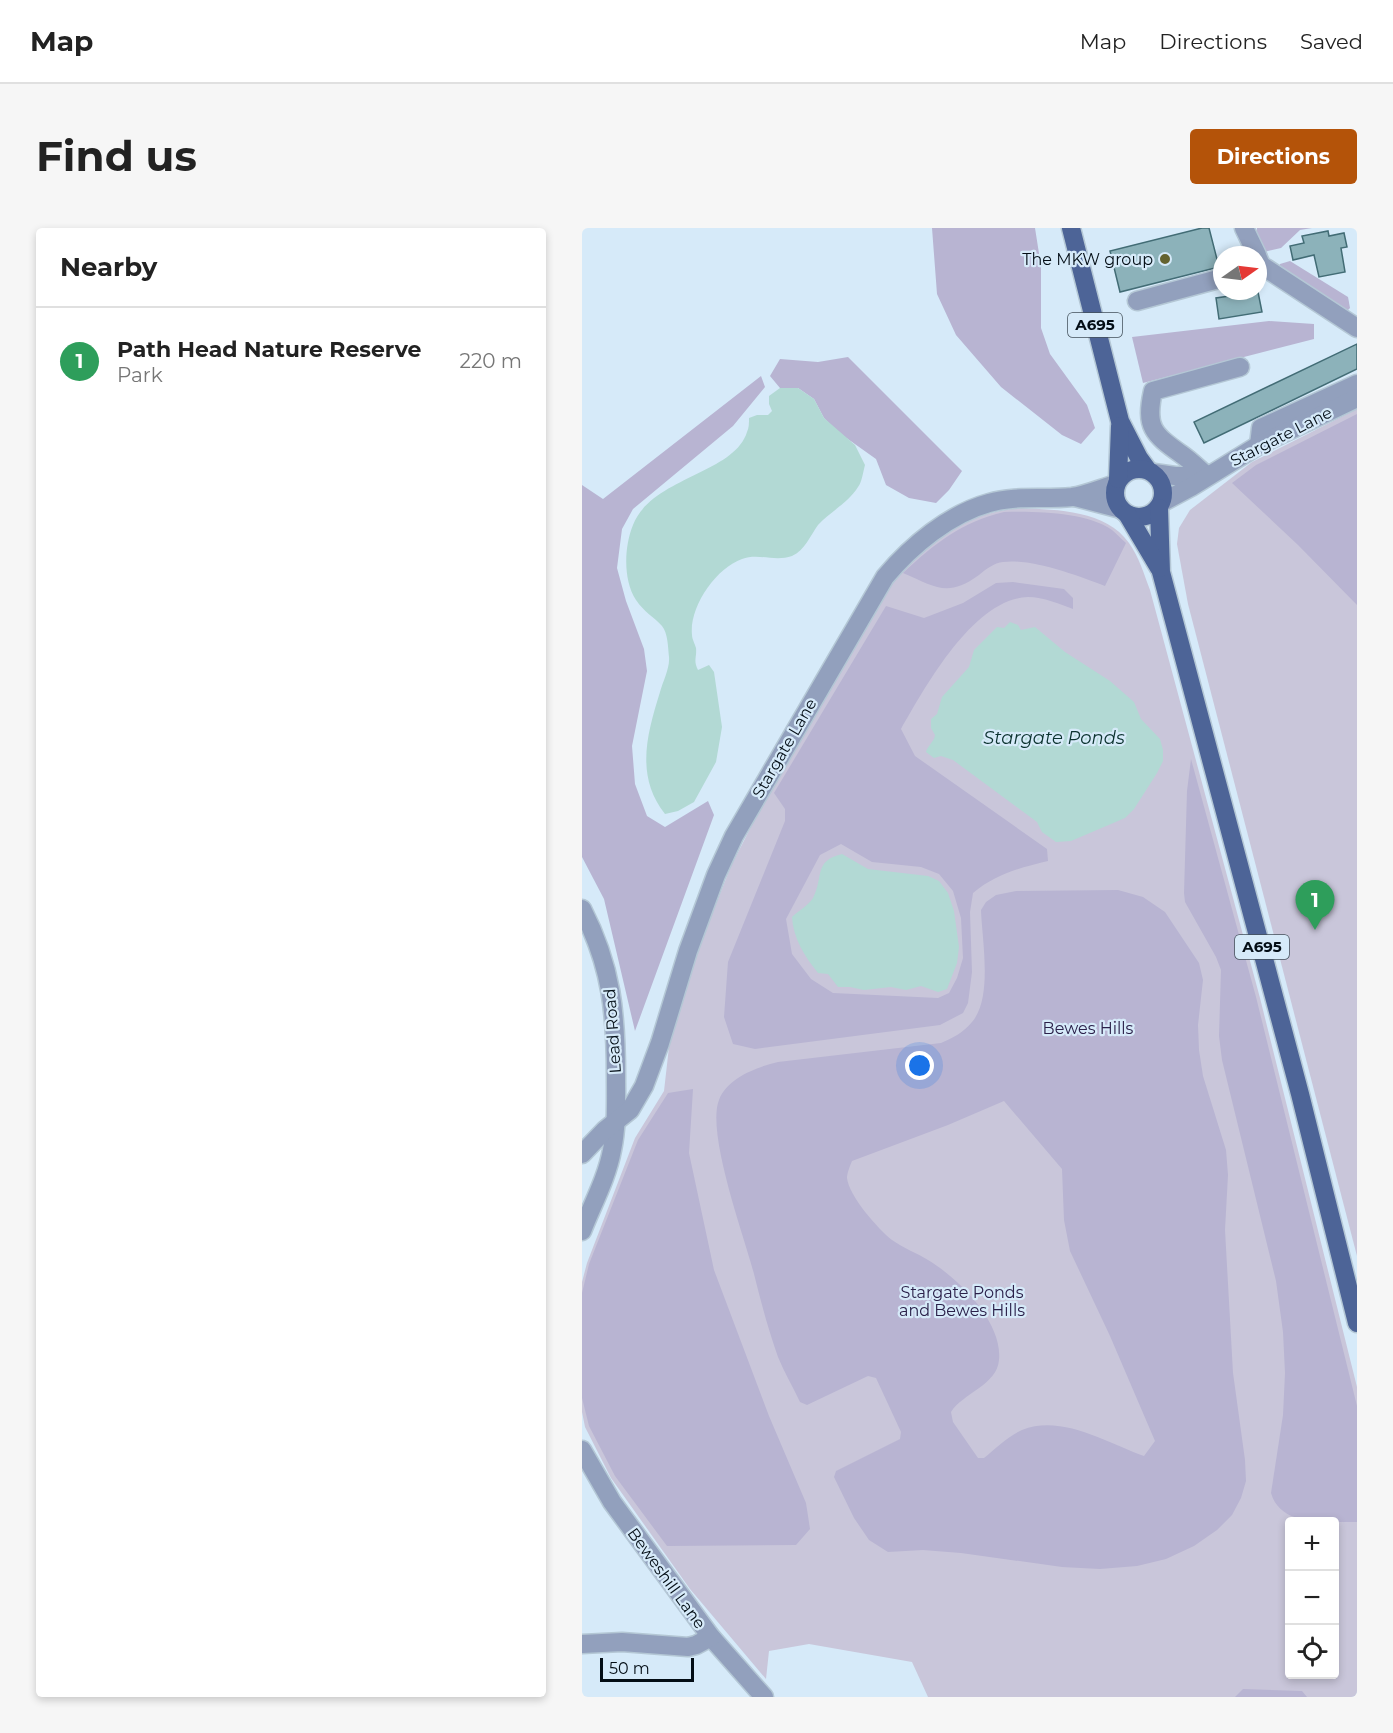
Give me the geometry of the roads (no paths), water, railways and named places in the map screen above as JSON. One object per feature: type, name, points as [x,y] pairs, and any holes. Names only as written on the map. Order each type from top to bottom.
[{"type":"main road","name":"A695","points":[[1071,228],[1120,421],[1139,458],[1159,478],[1164,490],[1160,505],[1161,572],[1300,1094],[1357,1323]]},
{"type":"main road","name":"A695","points":[[1120,421],[1120,462],[1115,498],[1161,572]]},
{"type":"main road","points":[[1117,482],[1134,469],[1151,471]]},
{"type":"main road","points":[[1124,512],[1142,517],[1153,513],[1160,505]]},
{"type":"street","points":[[1244,228],[1252,246]]},
{"type":"street","points":[[1267,269],[1357,328]]},
{"type":"street","points":[[1137,301],[1213,280]]},
{"type":"street","points":[[1207,476],[1182,454],[1167,446],[1156,434],[1149,408],[1153,391],[1240,367]]},
{"type":"street","points":[[1258,445],[1261,428],[1357,384]]},
{"type":"street","name":"Stargate Lane","points":[[1160,505],[1258,445],[1357,398]]},
{"type":"street","points":[[1151,471],[1175,476],[1207,476]]},
{"type":"street","name":"Stargate Lane","points":[[582,1154],[635,1104],[660,1043],[688,951],[716,875],[734,836],[885,577],[896,563],[925,538],[968,511],[988,503],[1008,499],[1073,496],[1117,482]]},
{"type":"street","name":"Stargate Lane","points":[[1073,496],[1124,512]]},
{"type":"street","name":"Lead Road","points":[[582,909],[598,946],[611,991],[616,1035],[616,1122]]},
{"type":"street","points":[[582,1231],[612,1151],[616,1122]]},
{"type":"street","name":"Beweshill Lane","points":[[582,1450],[612,1502],[711,1637],[764,1697]]},
{"type":"street","points":[[582,1644],[622,1642],[688,1647],[711,1637]]},
{"type":"water","points":[[780,388],[798,388],[814,399],[824,418],[855,445],[865,465],[862,477],[854,492],[818,525],[797,553],[786,558],[748,557],[742,559],[723,571],[706,590],[695,613],[692,638],[696,648],[695,661],[698,670],[709,665],[714,672],[722,727],[716,762],[694,802],[678,811],[665,814],[650,785],[646,755],[651,723],[668,666],[668,645],[662,626],[642,608],[632,592],[626,563],[630,534],[643,509],[657,496],[726,458],[739,446],[748,430],[749,418],[768,415],[772,411],[769,396]]},
{"type":"water","name":"Stargate Ponds","points":[[1010,622],[1018,625],[1021,630],[1035,627],[1065,652],[1110,681],[1134,702],[1141,719],[1160,739],[1163,761],[1134,809],[1125,818],[1071,841],[1056,842],[1042,832],[1037,822],[953,760],[941,756],[934,758],[926,752],[935,735],[931,728],[931,719],[937,714],[942,697],[969,667],[974,650],[997,627],[1004,628]]},
{"type":"water","points":[[842,854],[868,869],[928,876],[939,881],[948,893],[954,911],[959,947],[957,963],[947,989],[938,992],[921,986],[906,990],[891,987],[864,990],[838,987],[828,974],[818,973],[813,967],[797,940],[792,917],[813,898],[823,865],[833,857]]},
{"type":"place","name":"The MKW group","points":[[1165,259]]},
{"type":"place","name":"Path Head Nature Reserve","points":[[1315,930]]},
{"type":"park label","name":"Bewes Hills","points":[[1088,1028]]},
{"type":"park label","name":"Stargate Ponds and Bewes Hills","points":[[962,1301]]}]
